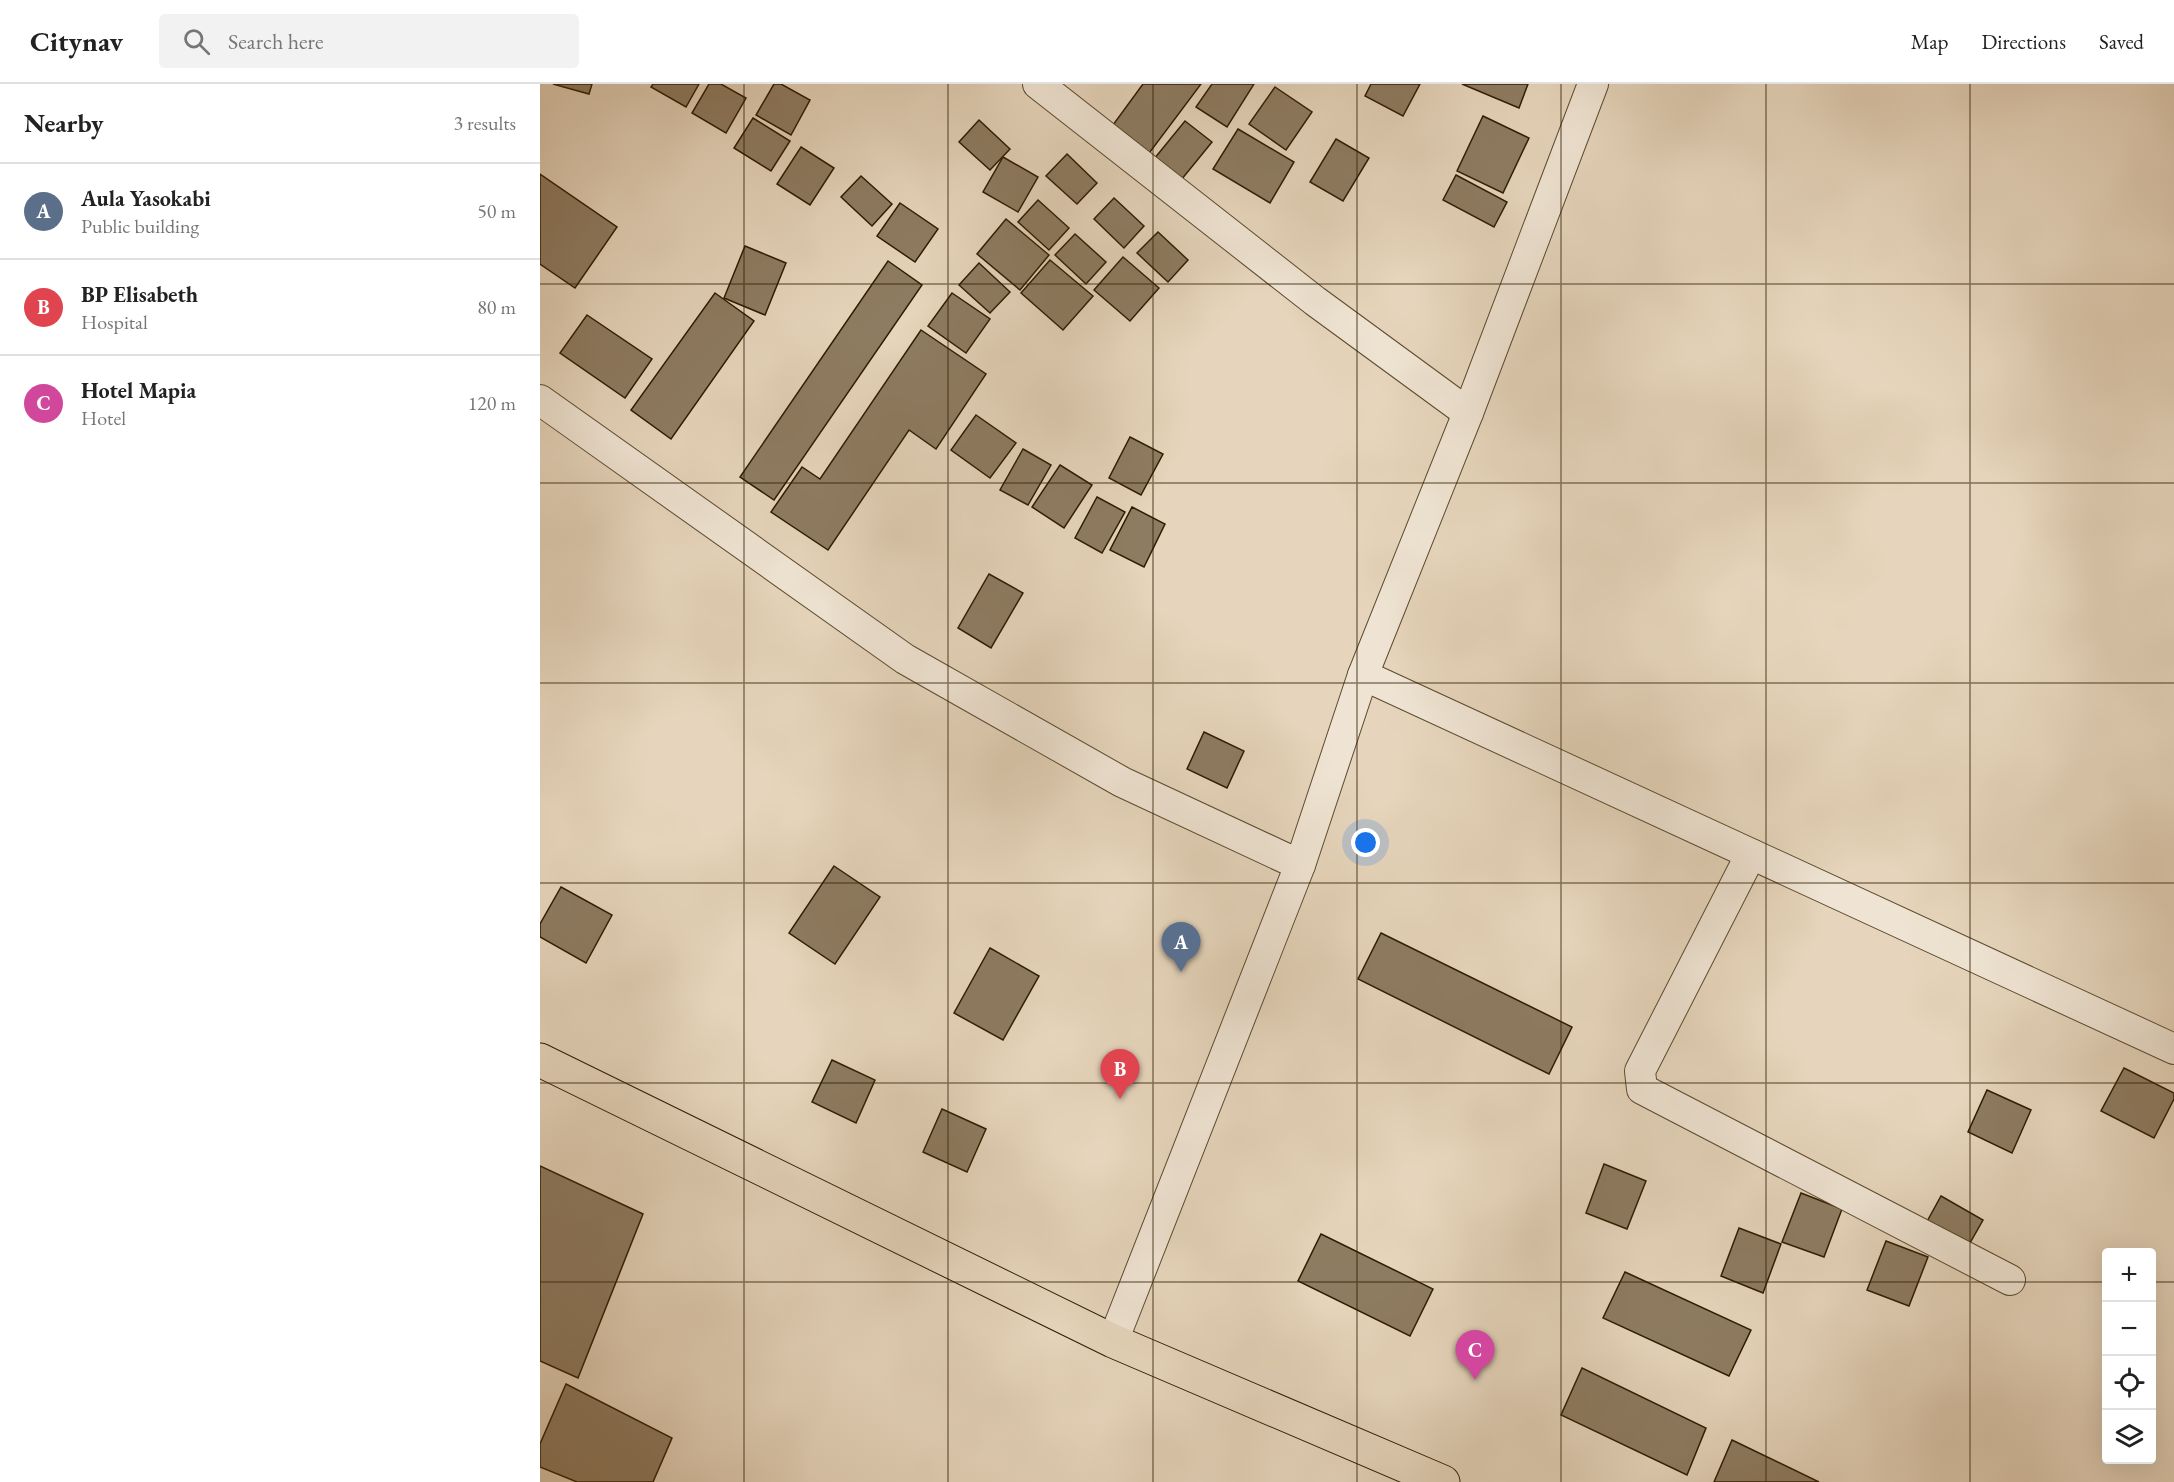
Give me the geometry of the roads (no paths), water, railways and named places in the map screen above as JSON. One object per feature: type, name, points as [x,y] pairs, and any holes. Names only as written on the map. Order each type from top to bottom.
[{"type":"main road","points":[[540,1060],[1113,1341],[1443,1482]]},
{"type":"street","points":[[1038,84],[1315,302],[1468,413]]},
{"type":"street","points":[[1113,1341],[1300,865],[1364,675],[1468,413],[1593,84]]},
{"type":"street","points":[[540,400],[905,659],[1122,782],[1300,865]]},
{"type":"street","points":[[1364,675],[2174,1049]]},
{"type":"street","points":[[1752,854],[1641,1071],[1639,1080],[1642,1089],[2010,1280]]},
{"type":"place","name":"Aula Yasokabi","points":[[1181,972]]},
{"type":"place","name":"BP Elisabeth","points":[[1120,1099]]},
{"type":"place","name":"Hotel Mapia","points":[[1475,1380]]}]
